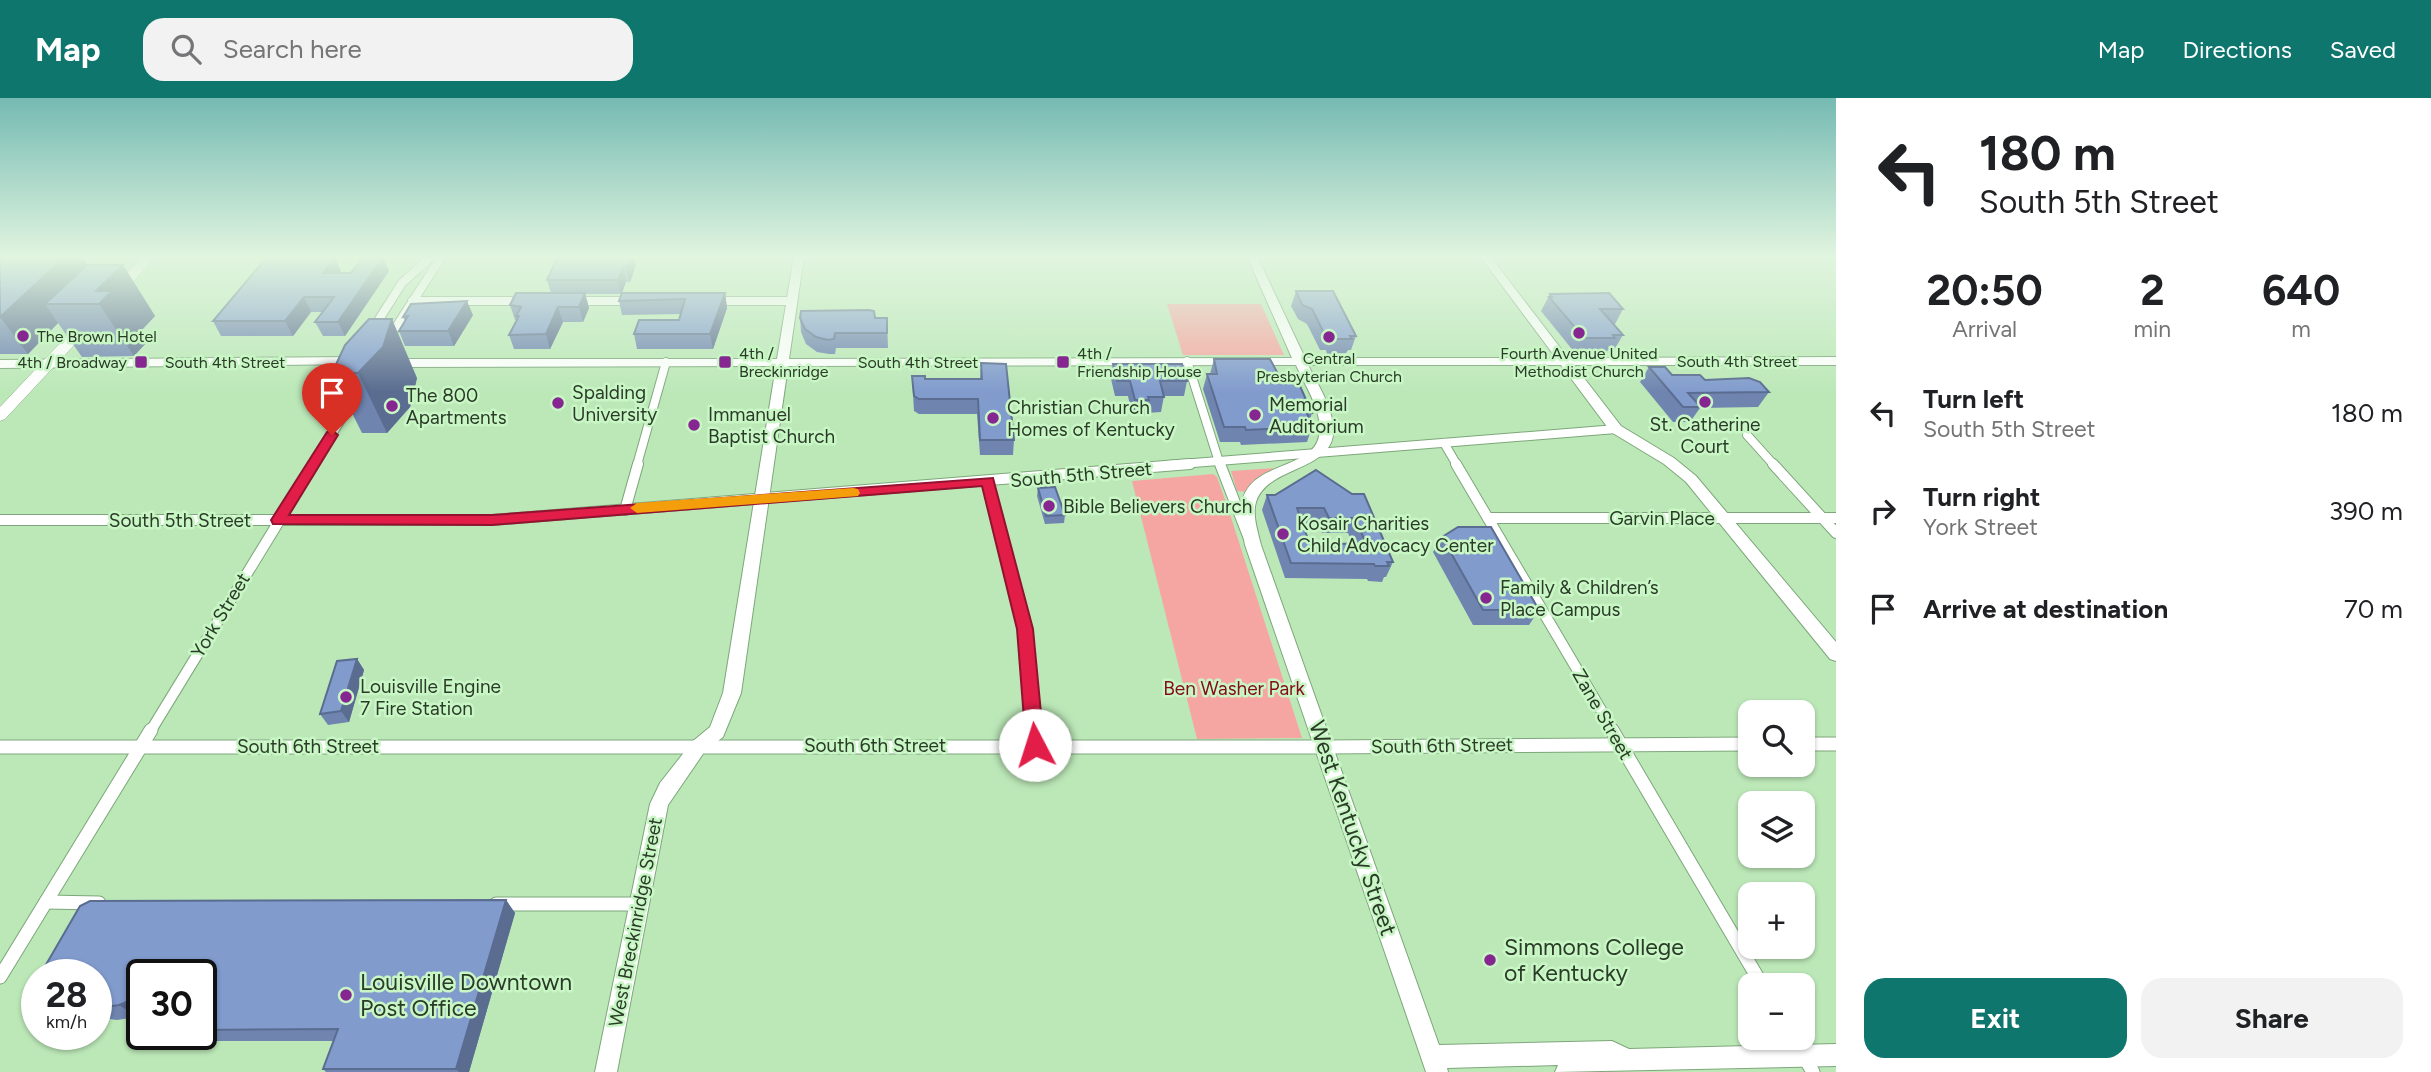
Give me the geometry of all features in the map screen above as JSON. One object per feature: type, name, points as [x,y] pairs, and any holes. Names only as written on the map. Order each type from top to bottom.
[{"type":"main road","points":[[0,416],[92,317]]},
{"type":"street","points":[[368,343],[376,322],[389,301]]},
{"type":"street","points":[[382,348],[412,301]]},
{"type":"street","name":"West Breckinridge Street","points":[[606,1072],[637,904],[659,804],[699,746],[717,732],[732,693],[792,301]]},
{"type":"street","points":[[1273,301],[1327,426],[1325,446],[1315,454]]},
{"type":"street","points":[[1520,301],[1616,429],[1684,472],[1836,654]]},
{"type":"street","name":"West Kentucky Street","points":[[1187,361],[1242,528],[1253,545]]},
{"type":"street","name":"South 4th Street","points":[[0,364],[1836,361]]},
{"type":"street","points":[[625,509],[666,362]]},
{"type":"street","name":"York Street","points":[[0,976],[365,381]]},
{"type":"street","name":"South 5th Street","points":[[0,520],[492,520],[1616,429]]},
{"type":"street","points":[[1747,435],[1836,533]]},
{"type":"street","name":"Zane Street","points":[[1444,443],[1755,973]]},
{"type":"street","name":"West Kentucky Street","points":[[1315,454],[1269,477],[1256,487],[1248,510],[1253,545],[1434,1064]]},
{"type":"street","points":[[988,481],[1025,629],[1035,745]]},
{"type":"street","name":"Garvin Place","points":[[1488,518],[1836,518]]},
{"type":"street","name":"South 6th Street","points":[[0,747],[1325,747],[1738,744]]},
{"type":"street","points":[[1815,744],[1836,744]]},
{"type":"street","points":[[46,902],[110,903]]},
{"type":"street","points":[[478,904],[637,904]]},
{"type":"street","points":[[1434,1064],[1612,1052],[1627,1060]]},
{"type":"street","points":[[1566,1072],[1627,1060],[1836,1055]]},
{"type":"green space","points":[[1167,304],[1261,304],[1284,355],[1183,355]]},
{"type":"green space","points":[[1274,468],[1258,479],[1247,492],[1237,491],[1231,471]]},
{"type":"green space","name":"Ben Washer Park","points":[[1213,474],[1217,477],[1227,505],[1302,738],[1197,739],[1132,481]]},
{"type":"building","points":[[0,301],[17,301],[0,317]]},
{"type":"building","points":[[48,301],[102,301],[99,304],[45,304]]},
{"type":"building","points":[[229,301],[300,301],[285,321],[213,321]]},
{"type":"building","points":[[331,301],[352,301],[338,322],[315,322]]},
{"type":"building","points":[[467,301],[448,331],[399,331],[408,316],[403,317],[411,304]]},
{"type":"building","points":[[512,301],[581,301],[579,307],[558,307],[546,334],[509,335],[521,307],[510,305]]},
{"type":"building","points":[[684,301],[722,301],[710,334],[634,334],[639,320],[679,320]]},
{"type":"building","points":[[1300,301],[1338,301],[1356,336],[1350,336],[1352,339],[1332,339],[1331,335],[1325,335],[1312,309],[1302,305]]},
{"type":"building","points":[[1553,301],[1616,301],[1623,309],[1600,309],[1623,335],[1613,335],[1615,338],[1584,338]]},
{"type":"building","points":[[801,311],[874,311],[875,318],[887,318],[887,333],[835,333],[834,339],[828,340],[816,337],[805,329],[800,318]]},
{"type":"building","points":[[369,319],[392,319],[383,347],[358,373],[332,373],[345,345]]},
{"type":"building","name":"Memorial Auditorium","points":[[1214,359],[1270,359],[1278,374],[1290,374],[1295,386],[1300,386],[1312,413],[1307,413],[1312,427],[1246,430],[1245,427],[1224,427],[1207,374],[1217,374]]},
{"type":"building","points":[[981,363],[1006,364],[1014,440],[980,440],[978,399],[919,399],[914,396],[912,376],[925,376],[925,379],[982,379]]},
{"type":"building","points":[[1113,364],[1182,364],[1187,381],[1160,381],[1164,397],[1135,400],[1130,381],[1117,381]]},
{"type":"building","points":[[1649,367],[1665,367],[1672,375],[1700,375],[1705,380],[1749,378],[1760,382],[1769,392],[1688,393],[1701,407],[1683,407]]},
{"type":"building","points":[[1316,470],[1352,494],[1364,494],[1393,562],[1387,562],[1389,566],[1291,563],[1267,495],[1275,495]],"holes":[[[1297,508],[1324,508],[1329,518],[1355,518],[1366,543],[1310,545]]]},
{"type":"building","points":[[1055,487],[1065,515],[1046,516],[1038,488]]},
{"type":"building","points":[[1458,527],[1491,527],[1539,610],[1483,610],[1442,537]]},
{"type":"building","points":[[357,659],[341,711],[320,714],[337,661]]},
{"type":"building","name":"Louisville Downtown Post Office","points":[[506,900],[456,1069],[323,1069],[338,1029],[217,1030],[217,959],[126,959],[126,1002],[112,1006],[112,959],[49,959],[80,906],[90,901]]},
{"type":"slow traffic","points":[[637,508],[853,493]]},
{"type":"place","name":"Fourth Avenue United Methodist Church","points":[[1579,333]]},
{"type":"place","name":"The Brown Hotel","points":[[23,336]]},
{"type":"place","name":"Central Presbyterian Church","points":[[1329,337]]},
{"type":"place","name":"4th / Broadway","points":[[141,362]]},
{"type":"place","name":"4th / Breckinridge","points":[[725,362]]},
{"type":"place","name":"4th / Friendship House","points":[[1063,362]]},
{"type":"place","name":"St. Catherine Court","points":[[1705,402]]},
{"type":"place","name":"Spalding University","points":[[558,403]]},
{"type":"place","name":"The 800 Apartments","points":[[392,406]]},
{"type":"place","name":"Memorial Auditorium","points":[[1255,415]]},
{"type":"place","name":"Christian Church Homes of Kentucky","points":[[993,418]]},
{"type":"place","name":"Immanuel Baptist Church","points":[[694,425]]},
{"type":"place","name":"Bible Believers Church","points":[[1049,506]]},
{"type":"place","name":"Kosair Charities Child Advocacy Center","points":[[1283,534]]},
{"type":"place","name":"Family & Children’s Place Campus","points":[[1486,598]]},
{"type":"place","name":"Louisville Engine 7 Fire Station","points":[[346,697]]},
{"type":"place","name":"Simmons College of Kentucky","points":[[1490,960]]},
{"type":"place","name":"Louisville Downtown Post Office","points":[[346,995]]},
{"type":"route","points":[[332,435],[278,520],[492,520],[988,481],[1025,629],[1035,745]]}]
